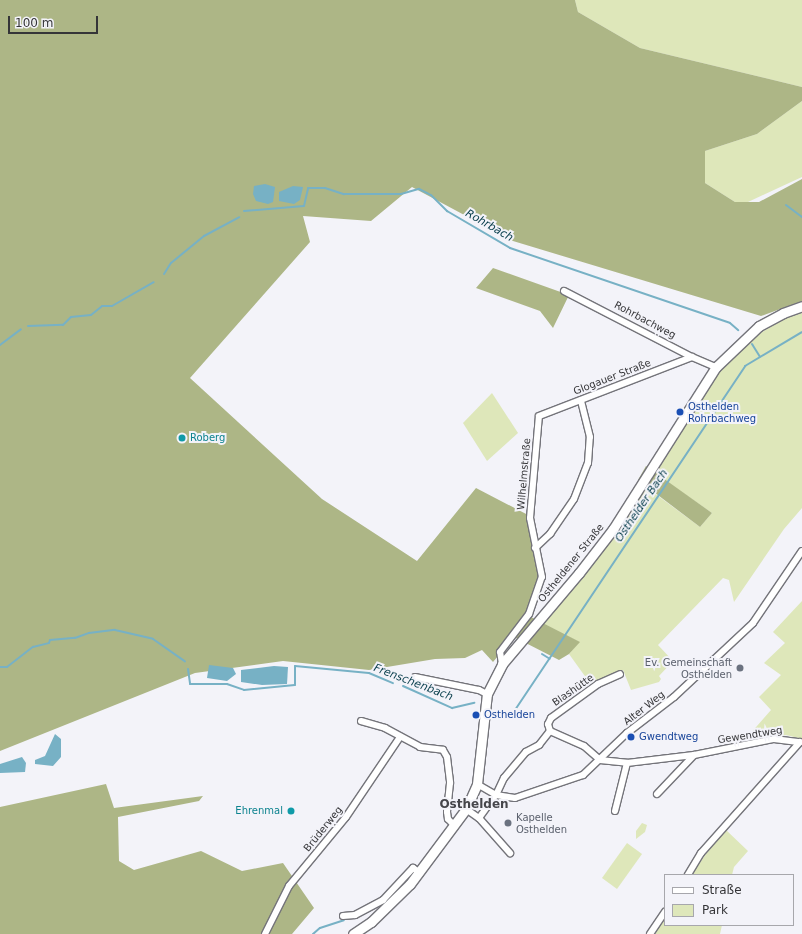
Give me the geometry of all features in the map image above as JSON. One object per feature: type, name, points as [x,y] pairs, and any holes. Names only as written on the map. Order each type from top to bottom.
[{"type":"main road","name":"Ostheldener Straße","points":[[354,934],[371,922],[420,873],[466,809],[477,784],[487,694],[502,664],[579,573],[613,528],[716,367],[759,326],[783,313],[802,306]]},
{"type":"street","name":"Rohrbachweg","points":[[564,291],[692,358],[716,367]]},
{"type":"street","name":"Glogauer Straße","points":[[539,416],[692,358]]},
{"type":"street","points":[[535,548],[550,534],[574,499],[588,463],[590,437],[581,400]]},
{"type":"street","name":"Wilhelmstraße","points":[[502,664],[500,652],[529,614],[540,589],[542,577],[530,518],[539,416]]},
{"type":"street","name":"Alter Weg","points":[[477,784],[496,795],[514,798],[583,775],[627,733],[674,697],[753,623],[802,551]]},
{"type":"street","name":"Blashütte","points":[[479,818],[496,795],[504,778],[526,752],[539,745],[550,731],[548,724],[551,718],[598,684],[620,674]]},
{"type":"street","points":[[414,678],[479,690],[487,694]]},
{"type":"street","points":[[361,721],[385,728],[420,747],[443,750],[448,758],[450,783],[447,812],[448,819],[455,826]]},
{"type":"street","points":[[550,731],[584,746],[600,760]]},
{"type":"street","name":"Brüderweg","points":[[265,934],[289,886],[346,817],[400,736]]},
{"type":"street","name":"Gewendtweg","points":[[600,760],[627,763],[694,755],[774,739],[800,742],[701,853],[689,874]]},
{"type":"street","points":[[657,794],[694,755]]},
{"type":"street","points":[[615,811],[627,763]]},
{"type":"street","points":[[466,809],[479,818],[510,853]]},
{"type":"street","points":[[343,916],[355,915],[383,900],[413,868],[420,873]]},
{"type":"street","points":[[650,934],[664,913]]},
{"type":"green space","points":[[0,0],[575,0],[578,12],[640,48],[802,87],[802,101],[757,134],[705,151],[705,183],[735,202],[759,202],[802,179],[802,301],[761,316],[513,241],[412,187],[371,221],[303,216],[310,242],[190,378],[322,499],[417,561],[476,488],[530,516],[544,578],[531,617],[580,642],[569,654],[559,660],[514,637],[493,662],[482,650],[465,658],[435,659],[369,670],[283,661],[195,673],[0,751]]},
{"type":"green space","points":[[575,0],[802,0],[802,87],[640,48],[578,12]]},
{"type":"green space","points":[[802,101],[802,177],[748,202],[735,202],[705,183],[705,151],[757,134]]},
{"type":"green space","points":[[493,268],[569,295],[553,328],[540,311],[476,288]]},
{"type":"green space","points":[[802,313],[802,508],[784,529],[734,602],[729,580],[723,578],[658,645],[673,661],[659,676],[661,679],[659,682],[631,690],[623,670],[592,686],[569,654],[579,642],[542,623],[580,580],[646,487],[700,527],[712,513],[654,473],[701,395],[732,353],[752,338],[786,318]]},
{"type":"green space","points":[[492,393],[518,433],[487,461],[463,423]]},
{"type":"green space","points":[[646,466],[712,513],[700,527],[638,480]]},
{"type":"green space","points":[[802,601],[802,739],[786,735],[742,743],[771,710],[759,697],[781,675],[764,663],[785,643],[773,632]]},
{"type":"green space","points":[[106,784],[114,808],[203,796],[199,801],[118,817],[119,861],[134,870],[201,851],[242,871],[283,863],[314,908],[292,934],[0,934],[0,807]]},
{"type":"green space","points":[[642,823],[647,825],[645,832],[636,839],[636,831]]},
{"type":"green space","points":[[726,830],[748,851],[734,867],[732,874],[693,874],[705,855]]},
{"type":"green space","points":[[627,843],[642,854],[617,889],[602,878]]},
{"type":"green space","points":[[664,920],[664,926],[722,926],[720,934],[655,934]]},
{"type":"water","points":[[265,184],[275,187],[273,202],[268,204],[256,201],[253,194],[254,186]]},
{"type":"water","points":[[293,186],[303,187],[300,200],[294,204],[279,201],[279,192]]},
{"type":"water","points":[[209,665],[233,668],[236,674],[227,681],[207,678]]},
{"type":"water","points":[[274,666],[288,667],[287,684],[262,685],[241,682],[241,670]]},
{"type":"water","points":[[55,734],[61,739],[61,757],[53,766],[35,764],[35,760],[45,756]]},
{"type":"water","points":[[22,757],[26,763],[25,772],[0,773],[0,764]]},
{"type":"waterway","name":"Rohrbach","points":[[244,211],[304,206],[308,188],[325,188],[344,194],[401,194],[419,189],[431,195],[447,211],[510,248],[730,323],[738,330]]},
{"type":"waterway","points":[[786,205],[802,217]]},
{"type":"waterway","name":"Rohrbach","points":[[164,274],[171,263],[204,236],[239,217]]},
{"type":"waterway","name":"Rohrbach","points":[[28,326],[63,325],[71,317],[91,315],[102,306],[112,306],[154,282]]},
{"type":"waterway","name":"Rohrbach","points":[[0,345],[21,329]]},
{"type":"waterway","name":"Osthelder Bach","points":[[515,710],[745,366],[802,332]]},
{"type":"waterway","name":"Rohrbach","points":[[752,344],[760,357]]},
{"type":"waterway","name":"Frenschenbach","points":[[0,667],[7,667],[33,647],[49,643],[50,640],[75,638],[89,633],[115,630],[153,639],[185,661]]},
{"type":"waterway","name":"Osthelder Bach","points":[[542,654],[550,659]]},
{"type":"waterway","name":"Frenschenbach","points":[[188,669],[190,684],[227,684],[244,690],[295,685],[295,666],[369,673],[393,683]]},
{"type":"waterway","name":"Frenschenbach","points":[[403,686],[452,708],[474,703]]},
{"type":"waterway","name":"Osthelder Bach","points":[[313,934],[320,928],[344,920]]},
{"type":"place","name":"Osthelden Rohrbachweg","points":[[680,412]]},
{"type":"place","name":"Roberg","points":[[182,438]]},
{"type":"place","name":"Ev. Gemeinschaft Osthelden","points":[[740,668]]},
{"type":"place","name":"Osthelden","points":[[476,715]]},
{"type":"place","name":"Gwendtweg","points":[[631,737]]},
{"type":"place","name":"Ehrenmal","points":[[291,811]]},
{"type":"place","name":"Kapelle Osthelden","points":[[508,823]]},
{"type":"district","name":"Osthelden","points":[[474,805]]}]
